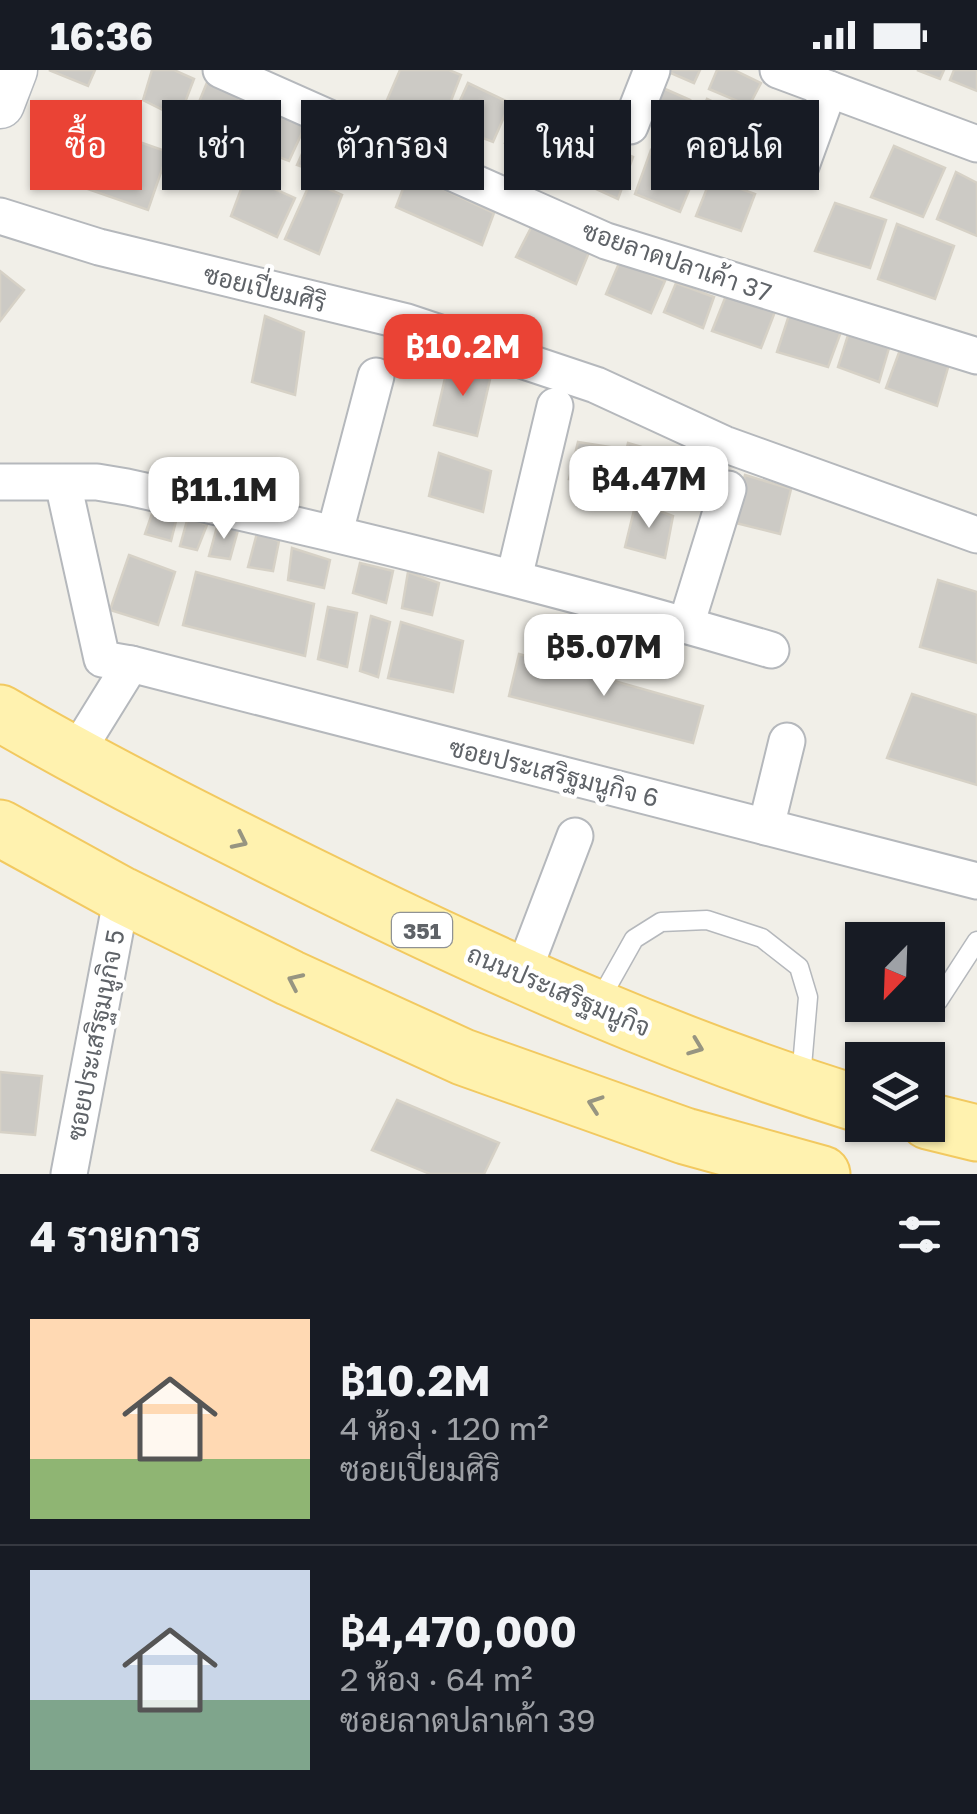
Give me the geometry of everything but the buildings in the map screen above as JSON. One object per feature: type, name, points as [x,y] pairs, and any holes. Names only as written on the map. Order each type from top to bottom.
[{"type":"main road","points":[[0,104],[14,70]]},
{"type":"main road","name":"ถนนประเสริฐมนูกิจ","points":[[0,714],[174,808],[522,975],[596,1008],[800,1086],[845,1099]]},
{"type":"main road","points":[[0,743],[20,744],[59,758],[174,808]]},
{"type":"main road","points":[[0,814],[111,890]]},
{"type":"main road","points":[[0,828],[111,890],[462,1057],[685,1136],[822,1174]]},
{"type":"main road","points":[[945,1111],[977,1110]]},
{"type":"main road","points":[[945,1126],[977,1133]]},
{"type":"street","name":"ซอยลาดปลาเค้า 37","points":[[221,70],[606,241],[977,356]]},
{"type":"street","points":[[631,123],[652,70]]},
{"type":"street","points":[[778,70],[977,144]]},
{"type":"street","points":[[819,118],[829,89]]},
{"type":"street","name":"ซอยเปี่ยมศิริ","points":[[0,216],[99,248],[407,322],[596,386],[724,444],[977,536]]},
{"type":"street","points":[[335,532],[376,376]]},
{"type":"street","points":[[514,578],[556,406]]},
{"type":"street","points":[[0,482],[97,482],[335,532],[771,650]]},
{"type":"street","name":"ซอยประเสริฐมนูกิจ 6","points":[[64,483],[102,659],[977,881]]},
{"type":"street","points":[[686,625],[728,488]]},
{"type":"street","points":[[74,756],[132,664]]},
{"type":"street","points":[[766,827],[786,740]]},
{"type":"street","points":[[522,975],[575,836]]},
{"type":"street","name":"ซอยประเสริฐมนูกิจ 5","points":[[69,1174],[111,890]]},
{"type":"lane","points":[[596,1008],[634,939],[661,922],[707,920],[762,938],[799,967],[808,997],[800,1086]]},
{"type":"lane","points":[[945,990],[977,941]]}]
